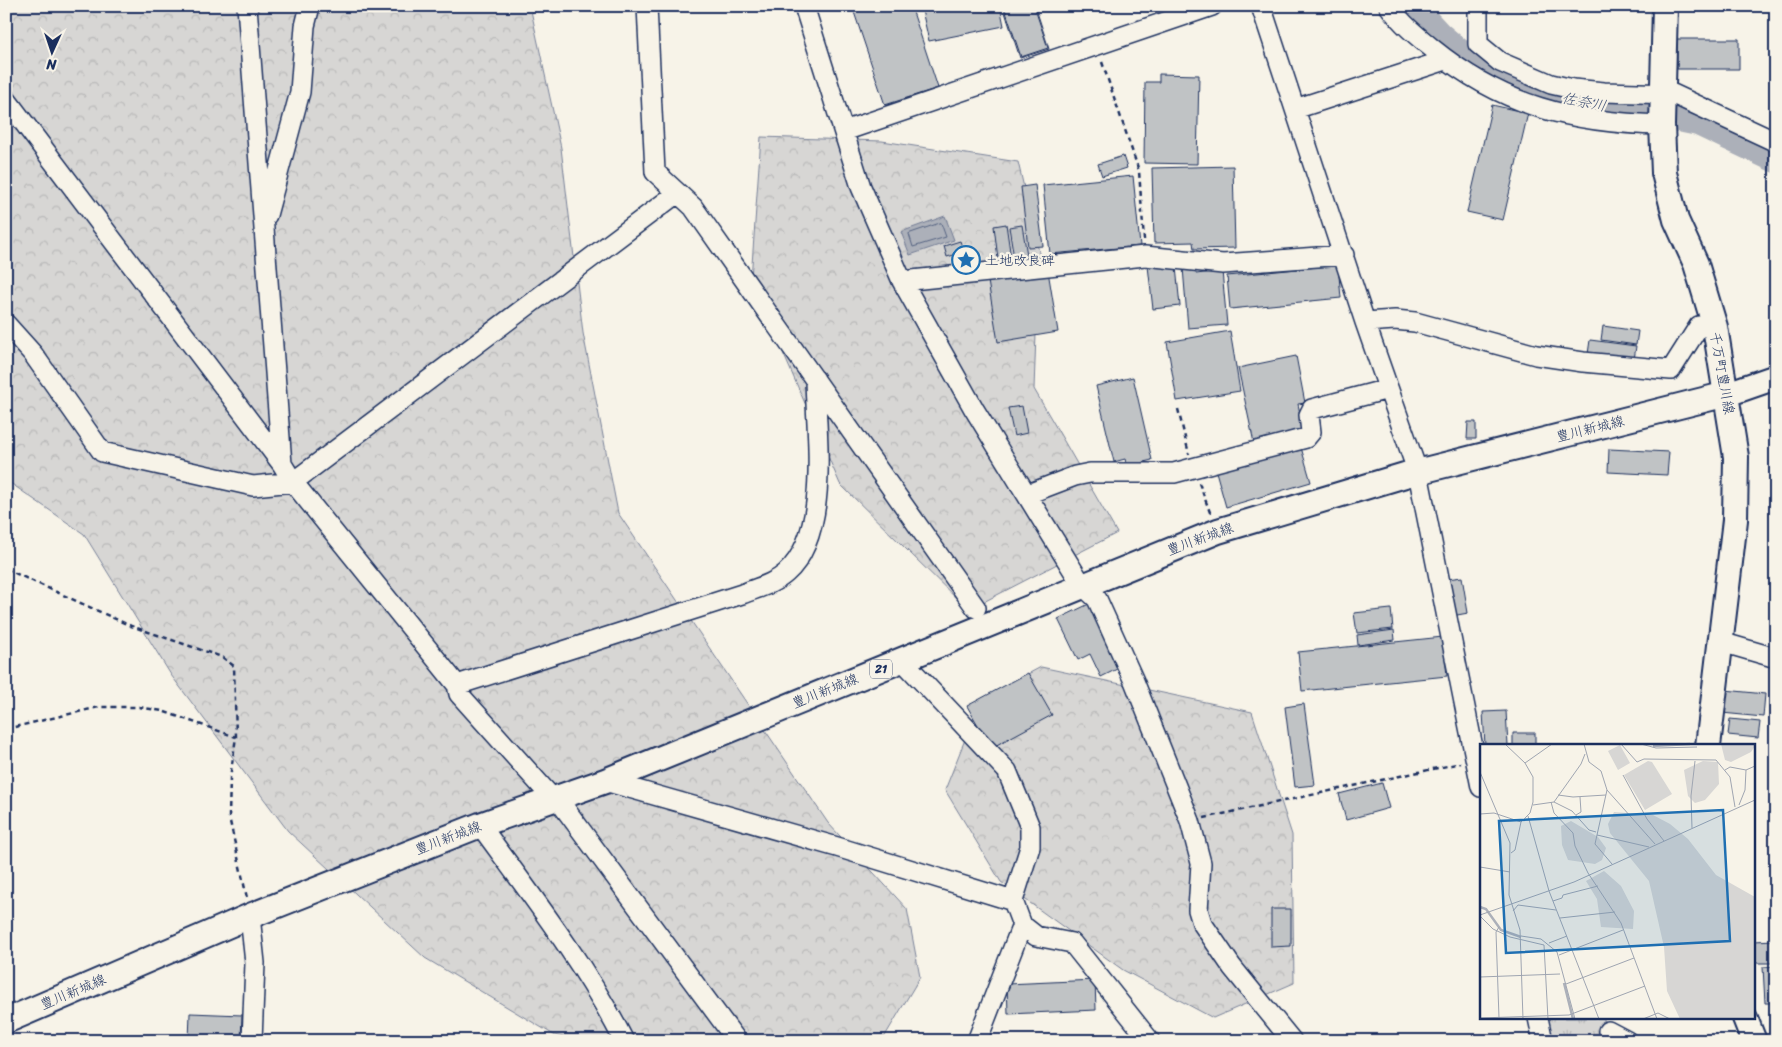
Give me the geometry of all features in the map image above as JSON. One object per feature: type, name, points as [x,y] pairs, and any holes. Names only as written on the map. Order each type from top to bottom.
[{"type":"main road","name":"千万町豊川線","points":[[1665,6],[1662,125],[1664,174],[1676,220],[1696,264],[1715,326],[1736,457],[1735,520],[1708,744]]},
{"type":"main road","name":"豊川新城線","points":[[6,1021],[250,916],[480,825],[554,800],[605,780],[1218,531],[1418,473],[1727,394],[1776,377]]},
{"type":"main road","points":[[1746,1020],[1754,1041]]},
{"type":"street","points":[[247,6],[282,464]]},
{"type":"street","points":[[264,229],[300,92],[305,26],[310,6]]},
{"type":"street","points":[[647,6],[655,172],[676,194],[693,207],[976,608]]},
{"type":"street","points":[[804,6],[860,187],[902,281],[974,409],[1028,494],[1082,585],[1097,599],[1134,682],[1190,821],[1201,863],[1198,910],[1202,924],[1232,967],[1292,1041]]},
{"type":"street","points":[[844,131],[1212,6]]},
{"type":"street","points":[[1261,6],[1365,322],[1418,473],[1480,783]]},
{"type":"street","points":[[1389,6],[1418,37],[1446,60],[1500,94],[1575,117],[1662,125]]},
{"type":"street","points":[[1478,6],[1478,44],[1500,62],[1517,71],[1551,84],[1573,89],[1632,94],[1673,94],[1776,142]]},
{"type":"street","points":[[1295,109],[1446,60]]},
{"type":"street","points":[[6,99],[282,464],[292,482],[457,685],[458,694],[554,800],[560,802],[737,1041]]},
{"type":"street","points":[[6,324],[33,354],[102,452],[253,486],[292,482],[676,194]]},
{"type":"street","points":[[902,281],[1145,256],[1223,264],[1344,255]]},
{"type":"street","points":[[1365,322],[1396,320],[1415,322],[1536,355],[1583,362],[1671,370],[1699,326],[1715,326]]},
{"type":"street","points":[[457,685],[742,594],[769,584],[786,574],[798,561],[809,539],[818,496],[815,379]]},
{"type":"street","points":[[1028,494],[1075,476],[1090,473],[1174,473],[1306,438],[1311,432],[1309,415],[1312,409],[1388,389]]},
{"type":"street","points":[[1720,642],[1776,658]]},
{"type":"street","points":[[902,660],[1007,771],[1030,827],[1030,847],[1013,901],[1022,925],[1036,936],[1072,943],[1150,1041]]},
{"type":"street","points":[[605,780],[837,847],[1013,901]]},
{"type":"street","points":[[480,825],[569,948],[608,1008],[624,1041]]},
{"type":"street","points":[[250,916],[255,963],[252,1041]]},
{"type":"street","points":[[977,1041],[1022,925]]},
{"type":"street","points":[[1538,1020],[1543,1041]]},
{"type":"street","points":[[1604,1030],[1627,1041]]},
{"type":"path","points":[[1096,44],[1138,171],[1145,256]]},
{"type":"path","points":[[6,569],[131,626],[222,657],[234,666],[236,737],[230,778],[229,817],[250,916]]},
{"type":"path","points":[[6,729],[99,707],[139,707],[162,711],[236,737]]},
{"type":"path","points":[[1190,821],[1474,760]]},
{"type":"green space","points":[[6,6],[530,6],[561,148],[583,333],[618,513],[828,823],[907,909],[920,977],[882,1041],[583,1041],[554,1035],[425,958],[288,831],[171,675],[84,534],[6,480]]},
{"type":"green space","points":[[761,137],[882,141],[1018,162],[1039,252],[1034,389],[1117,533],[968,610],[840,484],[751,279]]},
{"type":"green space","points":[[1041,667],[1252,712],[1292,835],[1294,983],[1213,1018],[1123,970],[1001,882],[945,790],[981,699]]},
{"type":"green space","points":[[1543,1020],[1604,1020],[1604,1030],[1591,1041],[1548,1041]]},
{"type":"water","points":[[945,216],[954,240],[910,255],[901,232]]},
{"type":"building","points":[[852,6],[911,6],[938,88],[885,105]]},
{"type":"building","points":[[921,6],[1000,6],[1004,26],[929,41]]},
{"type":"building","points":[[1003,6],[1035,6],[1049,49],[1020,58]]},
{"type":"building","points":[[1004,6],[1034,6],[1048,48],[1021,57]]},
{"type":"building","points":[[1677,39],[1739,39],[1739,69],[1677,69]]},
{"type":"building","points":[[1159,74],[1199,75],[1197,164],[1144,163],[1145,82],[1159,82]]},
{"type":"building","points":[[1492,105],[1528,113],[1503,220],[1467,212]]},
{"type":"building","points":[[1123,156],[1127,168],[1102,176],[1098,164]]},
{"type":"building","points":[[1233,166],[1235,248],[1194,249],[1193,242],[1154,243],[1152,168]]},
{"type":"building","points":[[1133,176],[1140,246],[1050,254],[1043,185]]},
{"type":"building","points":[[1035,185],[1043,246],[1028,247],[1021,187]]},
{"type":"building","points":[[1006,224],[1011,258],[998,259],[994,226]]},
{"type":"building","points":[[1022,225],[1027,255],[1014,258],[1009,227]]},
{"type":"building","points":[[960,241],[964,252],[947,257],[944,246]]},
{"type":"building","points":[[1163,264],[1164,268],[1176,267],[1180,306],[1153,309],[1148,266]]},
{"type":"building","points":[[1338,265],[1341,298],[1230,309],[1227,276]]},
{"type":"building","points":[[1195,267],[1196,274],[1222,271],[1227,325],[1188,328],[1183,268]]},
{"type":"building","points":[[1048,271],[1058,332],[998,342],[988,281]]},
{"type":"building","points":[[1603,326],[1638,331],[1636,345],[1601,340]]},
{"type":"building","points":[[1230,331],[1240,391],[1177,401],[1167,342]]},
{"type":"building","points":[[1590,340],[1636,346],[1634,360],[1588,354]]},
{"type":"building","points":[[1296,356],[1305,403],[1298,404],[1304,433],[1254,443],[1238,368]]},
{"type":"building","points":[[1133,377],[1152,460],[1127,466],[1125,459],[1114,462],[1096,386]]},
{"type":"building","points":[[1022,406],[1027,433],[1014,436],[1008,408]]},
{"type":"building","points":[[1468,422],[1476,422],[1476,439],[1467,439]]},
{"type":"building","points":[[1300,444],[1311,482],[1226,507],[1215,468]]},
{"type":"building","points":[[1609,449],[1669,452],[1667,475],[1608,472]]},
{"type":"building","points":[[1462,577],[1468,613],[1452,616],[1447,579]]},
{"type":"building","points":[[1091,603],[1123,666],[1101,677],[1090,654],[1078,660],[1058,619]]},
{"type":"building","points":[[1391,609],[1393,629],[1357,633],[1354,613]]},
{"type":"building","points":[[1394,630],[1395,640],[1358,645],[1357,635]]},
{"type":"building","points":[[1443,637],[1447,676],[1302,691],[1298,652]]},
{"type":"building","points":[[1028,673],[1052,715],[991,748],[967,706]]},
{"type":"building","points":[[1725,690],[1765,694],[1763,717],[1722,713]]},
{"type":"building","points":[[1304,704],[1315,785],[1295,787],[1285,707]]},
{"type":"building","points":[[1506,711],[1508,744],[1485,744],[1483,712]]},
{"type":"building","points":[[1730,719],[1760,722],[1758,738],[1728,735]]},
{"type":"building","points":[[1513,733],[1535,733],[1535,744],[1513,744]]},
{"type":"building","points":[[1382,783],[1389,808],[1346,820],[1339,794]]},
{"type":"building","points":[[1271,909],[1291,909],[1291,946],[1271,947]]},
{"type":"building","points":[[1776,940],[1776,963],[1754,963],[1754,941]]},
{"type":"building","points":[[1776,966],[1776,1003],[1765,1003],[1763,967]]},
{"type":"building","points":[[1095,980],[1096,1010],[1008,1014],[1007,984]]},
{"type":"building","points":[[190,1013],[242,1015],[241,1041],[189,1041]]},
{"type":"waterway","name":"佐奈川","points":[[1413,6],[1440,35],[1466,57],[1508,83],[1536,93],[1606,104],[1698,123],[1776,160]]},
{"type":"place","name":"土地改良碑","points":[[966,260]]}]
